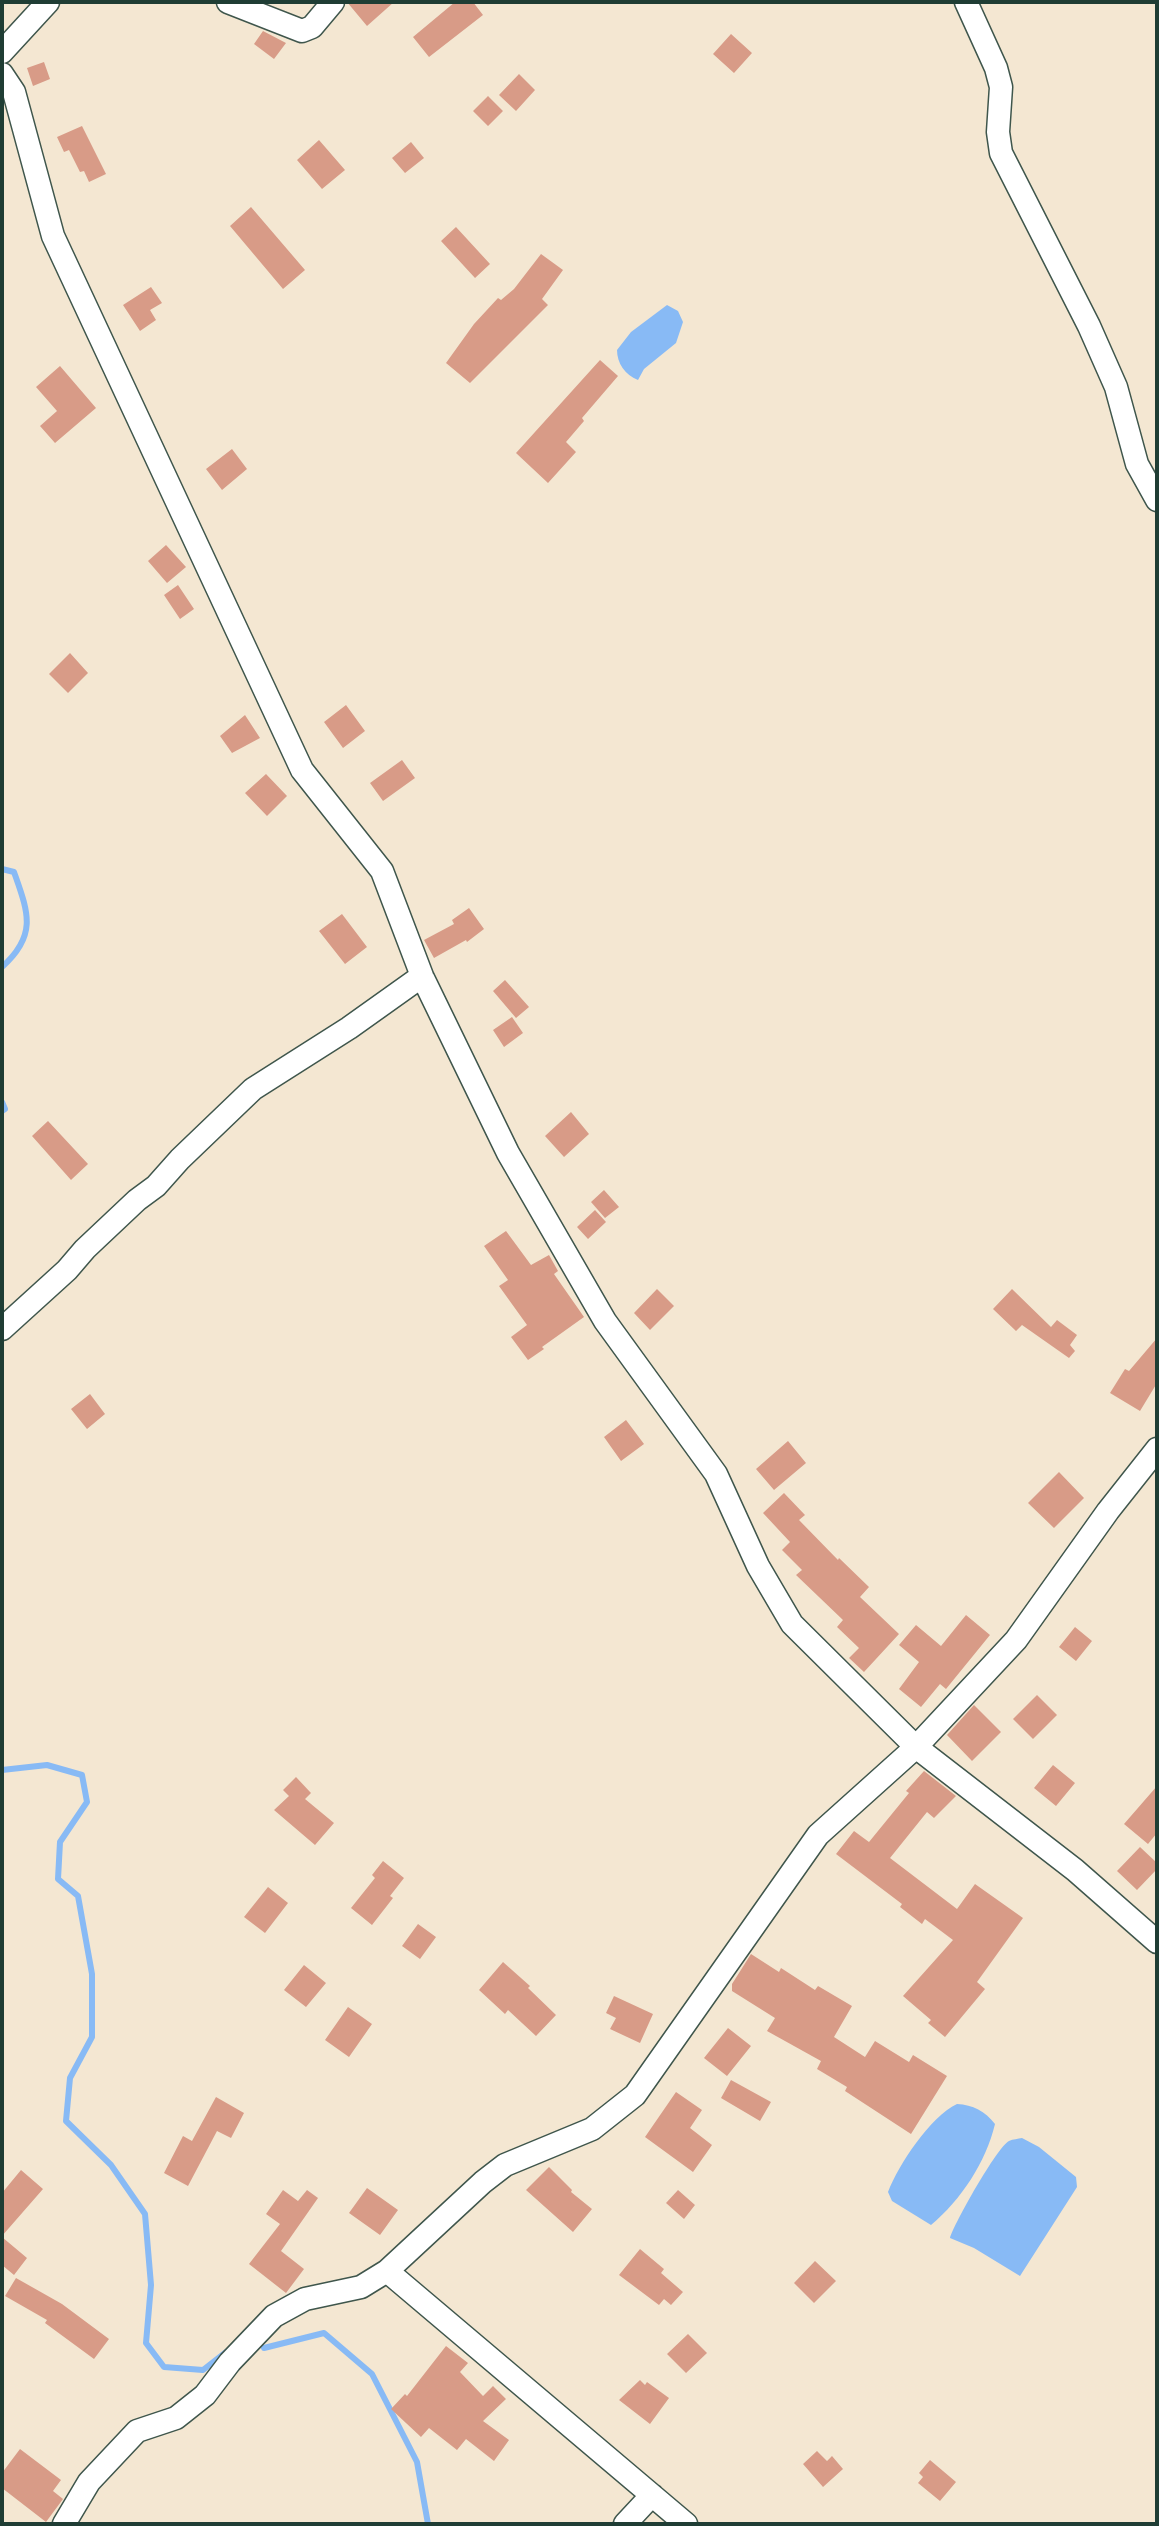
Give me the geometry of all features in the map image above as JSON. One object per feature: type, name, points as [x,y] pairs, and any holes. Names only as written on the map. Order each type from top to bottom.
[{"type":"street","points":[[2,52],[48,2]]},
{"type":"street","points":[[228,2],[302,31],[312,27],[333,2]]},
{"type":"street","points":[[966,2],[996,68],[1001,87],[998,132],[1001,153],[1089,326],[1116,387],[1137,464],[1157,500]]},
{"type":"street","points":[[2,74],[14,92],[53,236],[302,770],[382,871],[422,976],[523,1179],[605,1321],[716,1474],[758,1566],[792,1624],[916,1747],[1075,1870],[1157,1942]]},
{"type":"street","points":[[2,1329],[137,1200],[156,1186],[253,1089],[349,1028],[422,976]]},
{"type":"street","points":[[64,2524],[89,2482],[137,2431],[176,2418],[205,2395],[230,2362],[274,2316],[305,2299],[361,2287],[387,2271],[505,2165],[592,2129],[635,2095],[818,1835],[916,1747],[1016,1640],[1108,1511],[1157,1449]]},
{"type":"street","points":[[387,2271],[686,2524]]},
{"type":"street","points":[[625,2524],[652,2495]]},
{"type":"water","points":[[667,305],[678,311],[683,322],[676,343],[644,369],[638,380],[623,368],[617,350],[631,332]]},
{"type":"water","points":[[957,2104],[978,2110],[995,2124],[971,2179],[931,2225],[892,2201],[888,2192],[916,2142],[936,2119]]},
{"type":"water","points":[[1022,2138],[1039,2147],[1076,2177],[1077,2187],[1020,2276],[974,2248],[950,2238],[995,2157],[1009,2141]]},
{"type":"building","points":[[347,2],[394,2],[367,26]]},
{"type":"building","points":[[455,2],[473,2],[483,15],[429,57],[413,37]]},
{"type":"building","points":[[263,31],[286,43],[274,59],[254,44]]},
{"type":"building","points":[[731,34],[752,53],[734,73],[713,54]]},
{"type":"building","points":[[44,62],[50,79],[33,86],[27,68]]},
{"type":"building","points":[[519,74],[535,90],[516,111],[499,95]]},
{"type":"building","points":[[488,96],[503,111],[488,126],[473,111]]},
{"type":"building","points":[[82,126],[106,174],[89,182],[69,150],[64,152],[57,137]]},
{"type":"building","points":[[319,140],[345,170],[322,189],[297,160]]},
{"type":"building","points":[[411,142],[424,158],[405,173],[392,158]]},
{"type":"building","points":[[251,207],[305,270],[283,289],[230,226]]},
{"type":"building","points":[[456,227],[490,264],[475,278],[441,241]]},
{"type":"building","points":[[541,254],[563,270],[542,299],[548,305],[470,383],[446,363],[474,324],[498,298],[501,300],[514,289]]},
{"type":"building","points":[[151,287],[162,303],[150,310],[156,320],[140,331],[123,305]]},
{"type":"building","points":[[600,360],[618,376],[566,442],[576,452],[548,483],[516,453]]},
{"type":"building","points":[[60,366],[96,408],[55,443],[40,426],[57,411],[36,387]]},
{"type":"building","points":[[232,449],[247,469],[222,490],[206,469]]},
{"type":"building","points":[[166,545],[186,567],[167,583],[148,561]]},
{"type":"building","points":[[178,585],[194,609],[180,619],[164,595]]},
{"type":"building","points":[[70,653],[88,673],[68,693],[49,674]]},
{"type":"building","points":[[346,705],[365,731],[343,748],[324,722]]},
{"type":"building","points":[[245,715],[260,738],[232,753],[220,736]]},
{"type":"building","points":[[402,760],[415,778],[383,801],[370,783]]},
{"type":"building","points":[[266,774],[287,796],[267,816],[245,793]]},
{"type":"building","points":[[469,908],[484,929],[467,942],[434,958],[424,940],[454,924],[452,920]]},
{"type":"building","points":[[342,914],[367,947],[345,964],[319,931]]},
{"type":"building","points":[[505,980],[529,1007],[516,1018],[493,991]]},
{"type":"building","points":[[512,1017],[523,1033],[504,1047],[493,1030]]},
{"type":"building","points":[[571,1112],[589,1134],[564,1157],[545,1136]]},
{"type":"building","points":[[48,1121],[88,1164],[71,1180],[32,1136]]},
{"type":"building","points":[[604,1190],[619,1207],[605,1218],[591,1202]]},
{"type":"building","points":[[595,1210],[606,1222],[588,1239],[577,1227]]},
{"type":"building","points":[[506,1231],[531,1265],[549,1255],[558,1271],[554,1274],[584,1317],[528,1360],[511,1337],[527,1325],[499,1286],[508,1280],[484,1246]]},
{"type":"building","points":[[657,1289],[674,1306],[650,1330],[634,1313]]},
{"type":"building","points":[[1012,1289],[1051,1327],[1057,1320],[1077,1335],[1070,1345],[1075,1351],[1069,1358],[1022,1325],[1016,1331],[993,1309]]},
{"type":"building","points":[[1157,1338],[1157,1383],[1140,1411],[1110,1393],[1125,1369],[1129,1371]]},
{"type":"building","points":[[90,1394],[105,1414],[87,1429],[71,1409]]},
{"type":"building","points":[[626,1420],[644,1444],[621,1461],[604,1437]]},
{"type":"building","points":[[788,1441],[806,1463],[774,1490],[756,1469]]},
{"type":"building","points":[[1059,1472],[1084,1498],[1054,1528],[1028,1503]]},
{"type":"building","points":[[784,1493],[805,1515],[799,1520],[869,1587],[860,1597],[899,1634],[864,1672],[849,1658],[859,1648],[837,1627],[843,1620],[796,1575],[802,1570],[782,1550],[790,1542],[763,1513]]},
{"type":"building","points":[[966,1615],[990,1635],[946,1689],[940,1684],[921,1707],[899,1689],[919,1662],[899,1645],[916,1625],[941,1646]]},
{"type":"building","points":[[1075,1627],[1092,1641],[1076,1661],[1059,1647]]},
{"type":"building","points":[[1037,1695],[1057,1715],[1033,1739],[1013,1719]]},
{"type":"building","points":[[974,1705],[1001,1732],[972,1761],[947,1735]]},
{"type":"building","points":[[1053,1765],[1075,1783],[1056,1806],[1034,1788]]},
{"type":"building","points":[[924,1771],[956,1796],[934,1818],[927,1812],[890,1858],[957,1909],[975,1884],[1023,1918],[977,1982],[985,1989],[945,2037],[903,1996],[953,1940],[925,1919],[922,1924],[900,1907],[902,1904],[836,1854],[854,1831],[869,1842]]},
{"type":"building","points":[[296,1777],[311,1793],[305,1799],[334,1823],[315,1845],[274,1810],[289,1796],[283,1790]]},
{"type":"building","points":[[1157,1786],[1157,1833],[1148,1844],[1124,1824]]},
{"type":"building","points":[[1140,1847],[1157,1863],[1157,1869],[1137,1890],[1117,1871]]},
{"type":"building","points":[[383,1861],[404,1878],[372,1925],[351,1908],[375,1878],[372,1875]]},
{"type":"building","points":[[268,1887],[288,1903],[265,1933],[244,1917]]},
{"type":"building","points":[[418,1924],[436,1937],[420,1959],[402,1946]]},
{"type":"building","points":[[751,1954],[779,1972],[781,1968],[815,1990],[818,1986],[852,2006],[834,2037],[865,2057],[875,2041],[909,2062],[913,2055],[947,2076],[911,2134],[817,2069],[821,2061],[767,2031],[775,2018],[732,1991],[732,1984]]},
{"type":"building","points":[[503,1962],[556,2015],[536,2036],[508,2010],[505,2014],[479,1990]]},
{"type":"building","points":[[304,1965],[326,1983],[306,2007],[284,1990]]},
{"type":"building","points":[[614,1996],[653,2014],[640,2043],[610,2029],[616,2018],[606,2013]]},
{"type":"building","points":[[348,2007],[372,2024],[349,2057],[325,2040]]},
{"type":"building","points":[[728,2028],[751,2046],[727,2076],[704,2058]]},
{"type":"building","points":[[731,2080],[771,2102],[760,2121],[721,2098]]},
{"type":"building","points":[[676,2092],[702,2110],[690,2128],[712,2145],[693,2172],[645,2137]]},
{"type":"building","points":[[216,2097],[244,2113],[231,2138],[217,2131],[188,2186],[164,2173],[183,2136],[192,2141]]},
{"type":"building","points":[[549,2167],[571,2192],[592,2209],[573,2232],[526,2190]]},
{"type":"building","points":[[21,2170],[43,2189],[2,2236],[2,2193]]},
{"type":"building","points":[[367,2188],[398,2210],[380,2235],[349,2213]]},
{"type":"building","points":[[283,2190],[298,2201],[307,2190],[318,2198],[281,2251],[304,2269],[286,2293],[249,2264],[280,2224],[266,2214]]},
{"type":"building","points":[[678,2190],[695,2205],[684,2219],[666,2203]]},
{"type":"building","points":[[2,2237],[27,2258],[14,2275],[2,2265]]},
{"type":"building","points":[[640,2249],[664,2269],[661,2273],[683,2292],[671,2305],[664,2299],[659,2305],[619,2275]]},
{"type":"building","points":[[815,2261],[836,2281],[814,2303],[794,2283]]},
{"type":"building","points":[[16,2278],[62,2304],[109,2339],[94,2359],[45,2323],[47,2320],[5,2296]]},
{"type":"building","points":[[688,2334],[707,2353],[686,2373],[667,2354]]},
{"type":"building","points":[[446,2346],[468,2363],[460,2372],[483,2396],[493,2386],[506,2399],[483,2421],[509,2440],[494,2461],[466,2439],[457,2450],[429,2428],[421,2437],[391,2409],[405,2394],[407,2396]]},
{"type":"building","points":[[640,2380],[669,2398],[650,2424],[619,2400]]},
{"type":"building","points":[[20,2449],[61,2480],[53,2491],[63,2499],[46,2522],[2,2488],[2,2473]]},
{"type":"building","points":[[817,2451],[827,2461],[832,2456],[843,2469],[823,2487],[803,2464]]},
{"type":"building","points":[[930,2460],[956,2482],[940,2501],[918,2483],[923,2477],[919,2473]]},
{"type":"waterway","points":[[2,869],[14,872],[27,922],[21,944],[2,967]]},
{"type":"waterway","points":[[2,1102],[5,1109],[2,1111]]},
{"type":"waterway","points":[[2,1770],[47,1765],[82,1775],[87,1802],[60,1842],[58,1879],[78,1896],[92,1974],[92,2037],[70,2078],[66,2121],[111,2165],[145,2214],[151,2285],[146,2343],[164,2367],[203,2370],[226,2352]]},
{"type":"waterway","points":[[264,2348],[324,2333],[372,2374],[417,2462],[428,2524]]}]
